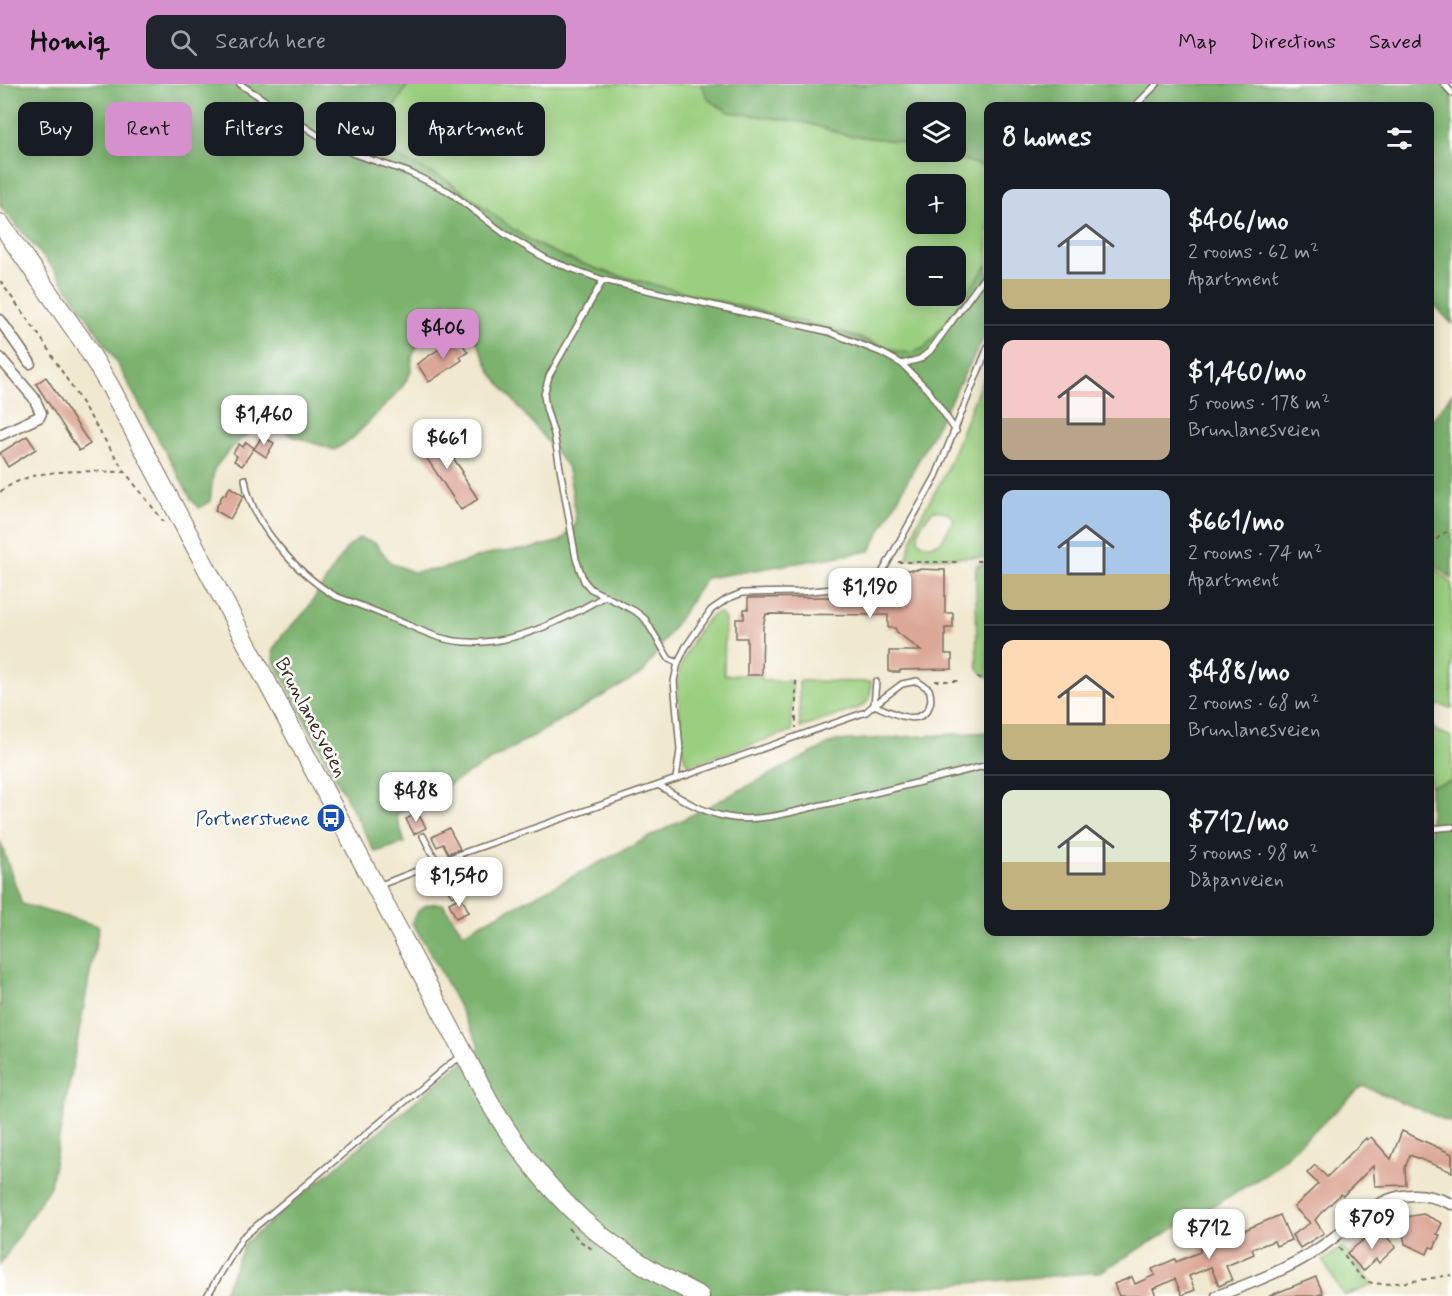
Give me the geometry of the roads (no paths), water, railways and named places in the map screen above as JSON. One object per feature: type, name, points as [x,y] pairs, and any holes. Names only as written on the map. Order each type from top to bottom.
[{"type":"main road","name":"Brunlanesveien","points":[[0,223],[84,343],[111,388],[494,1110],[515,1144],[553,1191],[584,1222],[609,1242],[689,1294]]},
{"type":"main road","name":"Brunlanesveien","points":[[0,238],[28,265]]},
{"type":"street","points":[[0,320],[30,363]]},
{"type":"street","points":[[0,435],[39,417],[41,413],[34,398],[0,356],[15,343]]},
{"type":"street","points":[[1217,1296],[1287,1266],[1317,1250],[1371,1207],[1387,1200],[1412,1194],[1434,1196],[1452,1204]]},
{"type":"lane","points":[[240,84],[322,138],[354,154],[408,172],[448,191],[505,234],[548,260],[603,280],[829,332],[882,353],[902,364],[928,390],[956,431]]},
{"type":"lane","points":[[1139,102],[1157,84]]},
{"type":"lane","points":[[1444,84],[1452,93]]},
{"type":"lane","points":[[902,364],[920,359],[930,351],[984,277]]},
{"type":"lane","points":[[603,280],[549,376],[544,395],[554,434],[576,559],[584,581],[591,589],[636,611],[645,619],[669,659],[678,663]]},
{"type":"lane","points":[[676,779],[680,750],[674,681],[678,663],[685,648],[711,610],[727,599],[742,593],[799,592],[868,586],[879,578],[936,476],[984,358]]},
{"type":"lane","points":[[245,479],[246,490],[253,508],[264,526],[313,581],[335,596],[438,637],[470,642],[529,633],[554,623],[605,596]]},
{"type":"lane","points":[[376,887],[460,854],[867,712],[874,705],[906,682],[917,681],[924,684],[930,692],[927,711],[918,717],[909,718],[874,705]]},
{"type":"lane","points":[[874,705],[876,682]]},
{"type":"lane","points":[[660,786],[707,811],[728,817],[760,818],[848,800],[984,766]]},
{"type":"lane","points":[[1434,829],[1452,827]]},
{"type":"lane","points":[[423,836],[453,893]]},
{"type":"lane","points":[[207,1296],[242,1238],[451,1063],[465,1055]]},
{"type":"place","name":"Portnerstuene","points":[[331,818]]}]
